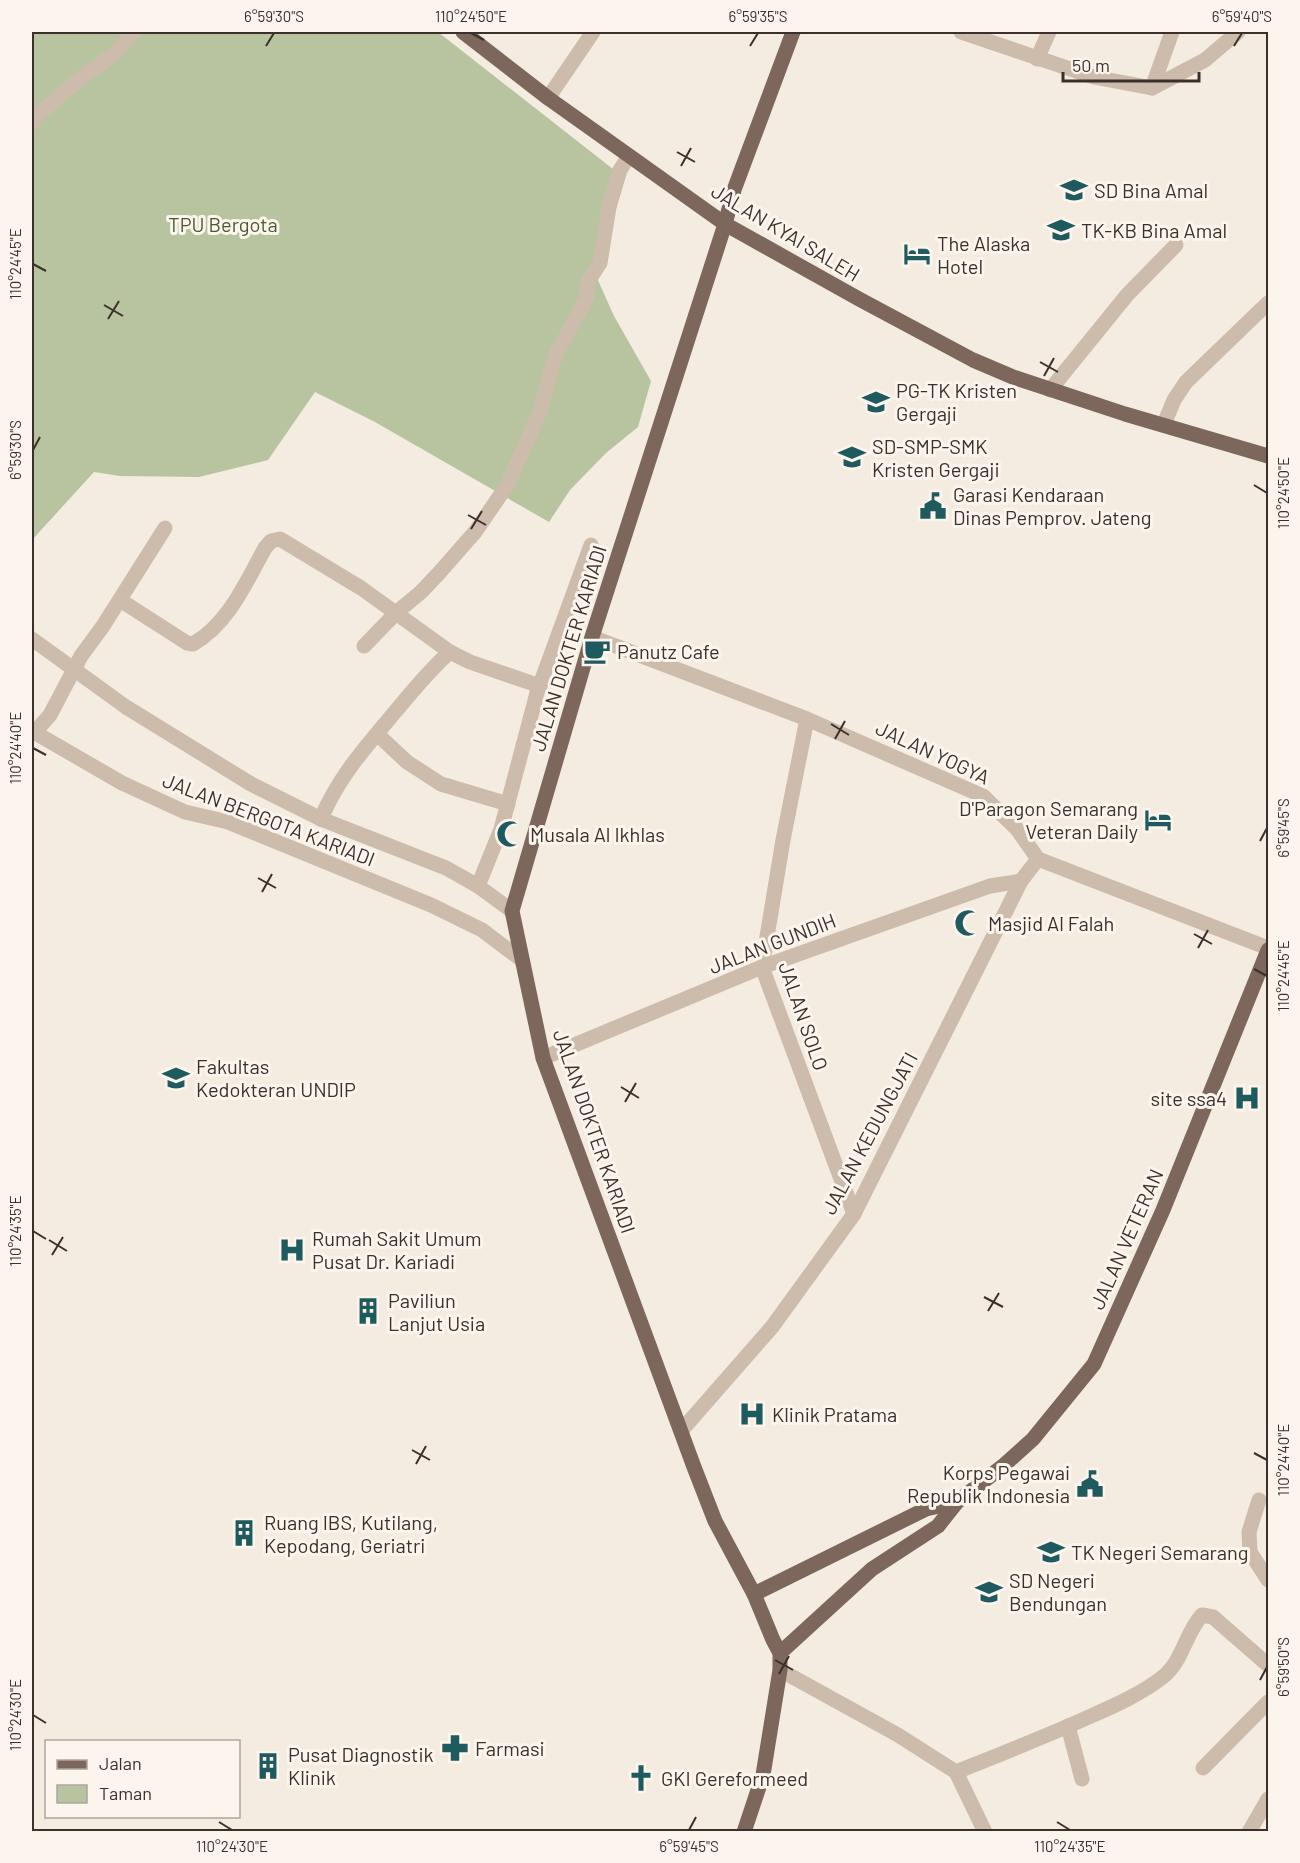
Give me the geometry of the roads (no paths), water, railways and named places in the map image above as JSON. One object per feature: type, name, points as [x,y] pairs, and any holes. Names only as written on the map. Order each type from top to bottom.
[{"type":"main road","name":"JALAN KYAI SALEH","points":[[464,32],[548,98],[725,224],[859,300],[973,360],[1013,377],[1269,456]]},
{"type":"main road","name":"JALAN DOKTER KARIADI","points":[[744,1832],[763,1775],[780,1670],[780,1653],[754,1594],[715,1521],[543,1058],[512,911],[592,637],[725,224],[734,189],[793,32]]},
{"type":"main road","name":"JALAN VETERAN","points":[[780,1653],[872,1569],[938,1526],[957,1502],[1033,1439],[1094,1364],[1163,1210],[1269,949]]},
{"type":"main road","name":"JALAN VETERAN","points":[[754,1594],[926,1509],[957,1502]]},
{"type":"street","points":[[32,123],[35,117],[82,77],[113,55],[134,32]]},
{"type":"street","points":[[548,98],[593,32]]},
{"type":"street","points":[[961,32],[1094,77],[1152,88],[1205,60],[1238,32]]},
{"type":"street","points":[[1037,59],[1049,32]]},
{"type":"street","points":[[1152,88],[1172,32]]},
{"type":"street","points":[[364,646],[397,612],[422,592],[475,532],[508,484],[540,411],[555,356],[587,297],[586,283],[600,263],[609,207],[620,170],[629,156]]},
{"type":"street","points":[[1050,390],[1127,295],[1176,245]]},
{"type":"street","points":[[1164,424],[1174,399],[1186,382],[1269,303]]},
{"type":"street","points":[[33,732],[50,715],[81,656],[120,600],[165,528]]},
{"type":"street","points":[[120,600],[193,644],[218,623],[229,610],[265,548],[271,541],[280,539],[343,576],[397,612],[450,652],[470,662],[540,686]]},
{"type":"street","points":[[478,886],[501,829],[540,686],[591,545]]},
{"type":"street","name":"JALAN YOGYA","points":[[592,637],[807,718],[983,796],[1017,829],[1038,859]]},
{"type":"street","points":[[32,639],[126,707],[251,784],[321,819],[446,868],[478,886],[512,911]]},
{"type":"street","points":[[321,819],[338,783],[362,751],[434,665],[450,652]]},
{"type":"street","name":"JALAN SOLO","points":[[807,718],[783,840],[762,967],[854,1214]]},
{"type":"street","name":"JALAN BERGOTA KARIADI","points":[[33,732],[122,783],[184,812],[228,822],[431,905],[482,930],[522,960]]},
{"type":"street","points":[[377,734],[407,762],[441,784],[508,804]]},
{"type":"street","points":[[1038,859],[1269,949]]},
{"type":"street","name":"JALAN KEDUNGJATI","points":[[681,1431],[772,1327],[854,1214],[1021,881],[1038,859]]},
{"type":"street","name":"JALAN GUNDIH","points":[[543,1058],[762,967],[990,886],[1021,881]]},
{"type":"street","points":[[1259,1500],[1249,1532],[1250,1552],[1269,1580]]},
{"type":"street","points":[[956,1772],[1124,1701],[1165,1676],[1186,1645],[1194,1625],[1202,1615],[1213,1617],[1269,1665]]},
{"type":"street","points":[[780,1670],[898,1735],[956,1772],[985,1832]]},
{"type":"street","points":[[1203,1768],[1269,1702]]},
{"type":"street","points":[[1068,1726],[1082,1779]]},
{"type":"street","points":[[1249,1832],[1269,1799]]},
{"type":"place","name":"SD Bina Amal","points":[[1074,190]]},
{"type":"place","name":"TK-KB Bina Amal","points":[[1061,230]]},
{"type":"place","name":"The Alaska Hotel","points":[[917,254]]},
{"type":"place","name":"PG-TK Kristen Gergaji","points":[[876,402]]},
{"type":"place","name":"SD-SMP-SMK Kristen Gergaji","points":[[852,457]]},
{"type":"place","name":"Garasi Kendaraan Dinas Pemprov. Jateng","points":[[933,506]]},
{"type":"place","name":"Panutz Cafe","points":[[597,651]]},
{"type":"place","name":"D'Paragon Semarang Veteran Daily","points":[[1158,820]]},
{"type":"place","name":"Musala Al Ikhlas","points":[[510,834]]},
{"type":"place","name":"Masjid Al Falah","points":[[968,923]]},
{"type":"place","name":"Fakultas Kedokteran UNDIP","points":[[176,1078]]},
{"type":"place","name":"site ssa4","points":[[1247,1098]]},
{"type":"place","name":"Rumah Sakit Umum Pusat Dr. Kariadi","points":[[292,1250]]},
{"type":"place","name":"Paviliun Lanjut Usia","points":[[368,1311]]},
{"type":"place","name":"Klinik Pratama","points":[[752,1414]]},
{"type":"place","name":"Korps Pegawai Republik Indonesia","points":[[1090,1484]]},
{"type":"place","name":"Ruang IBS, Kutilang, Kepodang, Geriatri","points":[[244,1533]]},
{"type":"place","name":"TK Negeri Semarang","points":[[1051,1552]]},
{"type":"place","name":"SD Negeri Bendungan","points":[[989,1592]]},
{"type":"place","name":"Farmasi","points":[[455,1748]]},
{"type":"place","name":"Pusat Diagnostik Klinik","points":[[268,1766]]},
{"type":"place","name":"GKI Gereformeed","points":[[641,1778]]},
{"type":"park label","name":"TPU Bergota","points":[[223,224]]}]
